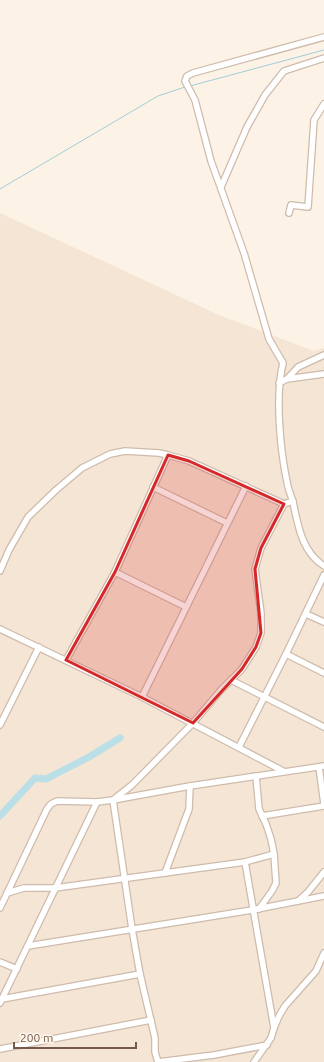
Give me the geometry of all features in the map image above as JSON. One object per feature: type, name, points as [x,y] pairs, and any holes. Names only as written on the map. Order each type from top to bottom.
[{"type":"street","points":[[324,37],[193,73],[187,76],[185,82],[194,100],[211,161],[244,253],[269,340],[283,363],[279,383],[279,414],[287,482],[302,539],[310,553],[319,563],[324,566]]},
{"type":"street","points":[[221,187],[247,127],[265,95],[284,71],[324,58]]},
{"type":"street","points":[[289,213],[291,205],[308,207],[311,143],[314,120],[324,104]]},
{"type":"street","points":[[287,380],[298,366],[324,356]]},
{"type":"street","points":[[279,383],[287,380],[324,374]]},
{"type":"street","points":[[0,571],[9,550],[28,517],[82,468],[110,454],[125,451],[159,453],[189,461],[284,504]]},
{"type":"street","points":[[66,660],[115,572],[168,455]]},
{"type":"street","points":[[142,696],[246,486]]},
{"type":"street","points":[[153,487],[227,523]]},
{"type":"street","points":[[113,800],[132,785],[193,723],[221,690],[242,669],[256,647],[261,633],[261,613],[255,569],[260,548],[284,504],[293,501]]},
{"type":"street","points":[[115,572],[186,607]]},
{"type":"street","points":[[239,747],[265,698],[324,575]]},
{"type":"street","points":[[306,614],[324,622]]},
{"type":"street","points":[[0,629],[142,696],[284,771]]},
{"type":"street","points":[[0,725],[39,647]]},
{"type":"street","points":[[286,654],[324,673]]},
{"type":"street","points":[[231,680],[324,728]]},
{"type":"street","points":[[0,908],[4,896],[47,809],[57,800],[97,802],[113,800],[190,786],[322,766],[324,805],[262,816]]},
{"type":"street","points":[[256,776],[259,809],[266,824],[274,854],[276,883],[259,908]]},
{"type":"street","points":[[165,873],[189,809],[190,786]]},
{"type":"street","points":[[113,800],[132,929],[140,974],[155,1038],[155,1052],[158,1062],[214,1055],[267,1045]]},
{"type":"street","points":[[1,1001],[97,802]]},
{"type":"street","points":[[4,896],[24,888],[55,888],[125,879],[245,862],[274,854]]},
{"type":"street","points":[[245,862],[252,910],[274,1028]]},
{"type":"street","points":[[298,901],[308,892],[324,872]]},
{"type":"street","points":[[28,946],[252,910],[324,896]]},
{"type":"street","points":[[254,1062],[271,1038],[279,1016],[285,1006],[316,971],[324,953]]},
{"type":"street","points":[[0,962],[17,969]]},
{"type":"street","points":[[1,1001],[140,974]]},
{"type":"street","points":[[0,1049],[151,1020]]},
{"type":"highlighted area","points":[[168,455],[189,461],[284,504],[261,548],[255,569],[261,633],[256,647],[242,669],[193,723],[66,660],[115,572]]},
{"type":"shaded area","points":[[0,213],[219,315],[314,351],[324,348],[324,1062],[0,1062]]},
{"type":"waterway","points":[[190,86],[324,50]]},
{"type":"waterway","points":[[0,189],[158,96],[185,87]]},
{"type":"waterway","points":[[0,816],[35,778],[46,779],[89,757],[120,738]]}]
